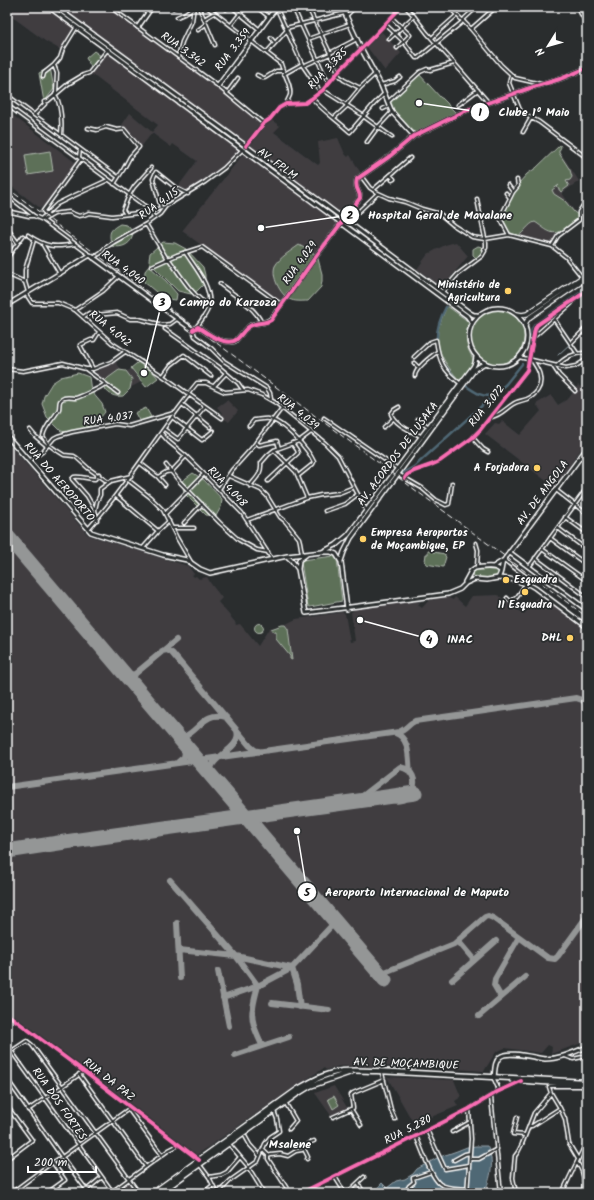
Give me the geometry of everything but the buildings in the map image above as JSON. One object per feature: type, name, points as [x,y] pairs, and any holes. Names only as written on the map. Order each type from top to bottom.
[{"type":"highway","name":"AV. DE MOÇAMBIQUE","points":[[244,1133],[298,1089],[320,1077],[334,1072],[353,1070],[377,1071],[494,1078],[572,1085],[587,1084]]},
{"type":"highway","name":"AV. DE MOÇAMBIQUE","points":[[244,1133],[285,1102],[310,1086],[352,1072],[537,1079],[587,1084]]},
{"type":"highway","points":[[153,1193],[244,1133]]},
{"type":"highway","points":[[160,1193],[199,1162],[244,1133]]},
{"type":"main road","name":"AV. FPLM","points":[[49,7],[334,217],[344,221]]},
{"type":"main road","name":"AV. FPLM","points":[[56,7],[246,146],[427,287],[468,316],[472,323]]},
{"type":"main road","points":[[138,27],[152,7]]},
{"type":"main road","name":"RUA 3.359","points":[[218,86],[277,7]]},
{"type":"main road","points":[[342,7],[361,48],[381,85],[392,112],[414,136]]},
{"type":"main road","points":[[361,176],[390,156],[414,136],[465,111],[572,75],[587,68]]},
{"type":"main road","points":[[147,79],[150,75]]},
{"type":"main road","points":[[231,141],[233,137]]},
{"type":"main road","name":"RUA 4.029","points":[[193,330],[198,327],[215,338],[233,342],[250,326],[271,320],[360,198],[356,186],[357,179],[361,176]]},
{"type":"main road","points":[[344,221],[470,314],[478,315]]},
{"type":"main road","points":[[7,305],[92,256]]},
{"type":"main road","name":"RUA 4.040","points":[[92,256],[193,330]]},
{"type":"main road","points":[[517,314],[525,315],[543,306],[585,279],[587,274]]},
{"type":"main road","points":[[525,326],[528,319],[543,306]]},
{"type":"main road","points":[[498,307],[511,310],[517,314],[525,326],[527,339],[526,346],[519,357],[509,364],[503,366],[485,363],[476,357],[468,340],[468,334],[472,323],[484,310],[498,307]]},
{"type":"main road","name":"AV. ACORDOS DE LUSAKA","points":[[322,552],[336,545],[343,539],[367,510],[473,368],[476,357]]},
{"type":"main road","name":"AV. ACORDOS DE LUSAKA","points":[[341,562],[351,538],[475,369],[485,363]]},
{"type":"main road","name":"RUA DO AEROPORTO","points":[[7,436],[88,529],[100,535],[163,555],[187,560],[200,569],[210,573],[287,556],[308,553],[331,552],[336,554],[341,562]]},
{"type":"main road","name":"AV. DE ANGOLA","points":[[498,578],[508,553],[587,448]]},
{"type":"main road","points":[[308,553],[299,560],[298,569],[306,613],[448,594],[457,591],[466,583],[475,579],[487,580],[498,578],[510,579],[535,588],[587,627]]},
{"type":"main road","points":[[508,553],[529,566],[587,610]]},
{"type":"main road","points":[[287,556],[298,569]]},
{"type":"main road","points":[[493,567],[504,560]]},
{"type":"main road","points":[[341,562],[347,608]]},
{"type":"main road","points":[[457,591],[468,579],[473,569],[478,567],[497,568],[510,579]]},
{"type":"main road","points":[[471,573],[472,577],[475,579]]},
{"type":"main road","points":[[494,1078],[496,1062],[498,1058],[504,1054],[546,1059],[565,1056],[587,1047]]},
{"type":"street","name":"RUA 3.342","points":[[110,7],[227,92],[264,123]]},
{"type":"street","points":[[177,17],[194,7]]},
{"type":"street","points":[[178,57],[182,42],[192,21],[194,7]]},
{"type":"street","points":[[199,7],[215,45]]},
{"type":"street","points":[[207,7],[281,64],[290,90],[290,95],[286,104],[279,108],[270,119],[264,123],[246,146]]},
{"type":"street","points":[[232,7],[260,30]]},
{"type":"street","points":[[231,25],[245,7]]},
{"type":"street","points":[[257,7],[269,17]]},
{"type":"street","points":[[277,7],[303,65],[322,90],[364,116],[392,136]]},
{"type":"street","points":[[293,7],[329,82]]},
{"type":"street","points":[[308,7],[330,54],[337,73],[348,82],[360,88]]},
{"type":"street","points":[[267,52],[286,29],[314,20],[345,14],[356,7]]},
{"type":"street","name":"RUA 3.385","points":[[286,104],[303,104],[322,90],[401,7]]},
{"type":"street","points":[[406,7],[488,102]]},
{"type":"street","points":[[449,7],[471,29],[511,75],[520,80],[544,84]]},
{"type":"street","points":[[385,24],[404,42],[417,59],[437,44],[463,21],[474,8],[477,7]]},
{"type":"street","points":[[471,29],[496,7]]},
{"type":"street","points":[[577,7],[587,24]]},
{"type":"street","points":[[204,19],[214,13]]},
{"type":"street","points":[[432,38],[457,15]]},
{"type":"street","points":[[389,39],[414,16]]},
{"type":"street","points":[[392,18],[410,36],[397,48]]},
{"type":"street","points":[[198,30],[206,24]]},
{"type":"street","points":[[308,39],[350,24]]},
{"type":"street","points":[[43,76],[44,73],[54,65],[61,56],[63,49],[77,27]]},
{"type":"street","points":[[271,38],[275,43]]},
{"type":"street","points":[[284,74],[318,60],[357,39]]},
{"type":"street","points":[[34,115],[44,104],[44,102],[48,101],[71,82],[90,73],[108,49]]},
{"type":"street","points":[[388,102],[420,72],[454,63]]},
{"type":"street","points":[[54,65],[57,73],[55,94],[60,109],[61,135]]},
{"type":"street","points":[[257,75],[265,78],[276,71],[283,71]]},
{"type":"street","points":[[334,118],[360,88],[375,74]]},
{"type":"street","points":[[511,75],[509,82],[520,110],[587,158]]},
{"type":"street","points":[[381,85],[395,81],[400,77]]},
{"type":"street","points":[[227,92],[238,78]]},
{"type":"street","points":[[458,105],[478,90]]},
{"type":"street","points":[[312,98],[322,109],[350,132],[384,94]]},
{"type":"street","points":[[7,95],[118,177]]},
{"type":"street","points":[[7,105],[151,211],[154,218]]},
{"type":"street","points":[[384,109],[389,106]]},
{"type":"street","points":[[367,142],[392,112]]},
{"type":"street","points":[[523,132],[531,118]]},
{"type":"street","points":[[88,128],[97,130],[106,127],[117,130],[124,129],[138,146],[138,149],[130,157],[114,184]]},
{"type":"street","points":[[49,217],[42,211],[80,158],[80,149]]},
{"type":"street","name":"RUA 4.115","points":[[92,256],[101,253],[105,248],[114,242],[146,224],[160,214],[166,206],[188,194],[224,168],[242,149]]},
{"type":"street","points":[[372,190],[410,158]]},
{"type":"street","points":[[126,214],[124,210],[129,195],[151,168]]},
{"type":"street","points":[[161,208],[153,179],[156,172],[176,188],[188,194]]},
{"type":"street","points":[[390,174],[394,179],[392,180]]},
{"type":"street","points":[[361,176],[372,190],[389,198],[440,214],[453,225],[472,237],[485,239],[509,235],[552,246],[566,257],[585,279]]},
{"type":"street","points":[[42,219],[54,207],[66,199],[108,180]]},
{"type":"street","points":[[509,235],[500,218],[512,192],[518,186],[517,180]]},
{"type":"street","points":[[508,185],[512,192]]},
{"type":"street","points":[[506,192],[510,198]]},
{"type":"street","points":[[355,215],[378,193]]},
{"type":"street","points":[[7,195],[34,216]]},
{"type":"street","points":[[442,292],[458,274],[484,254],[484,249],[486,248],[485,239],[477,199]]},
{"type":"street","points":[[552,246],[558,236],[579,220],[579,212],[587,199]]},
{"type":"street","points":[[42,219],[55,213],[66,212],[79,216],[84,216],[89,213],[112,216],[137,214],[166,206]]},
{"type":"street","points":[[7,211],[42,219],[92,256]]},
{"type":"street","points":[[146,224],[168,259],[189,288],[201,301],[209,304]]},
{"type":"street","points":[[7,231],[10,232],[18,243]]},
{"type":"street","points":[[28,235],[34,240],[43,244],[53,246],[76,244]]},
{"type":"street","points":[[7,258],[23,236]]},
{"type":"street","points":[[27,293],[25,282],[26,270],[34,240]]},
{"type":"street","points":[[43,244],[60,274]]},
{"type":"street","points":[[152,266],[201,247],[282,305]]},
{"type":"street","points":[[185,252],[207,286],[209,295],[209,304],[206,312],[193,330]]},
{"type":"street","points":[[7,274],[25,282]]},
{"type":"street","points":[[75,310],[104,292],[119,276]]},
{"type":"street","points":[[220,284],[248,304],[262,323]]},
{"type":"street","points":[[534,337],[571,304],[575,298],[584,293],[587,289]]},
{"type":"street","name":"RUA 4.042","points":[[27,293],[32,303],[58,303],[75,310],[112,343],[163,376],[222,418]]},
{"type":"street","name":"RUA 3.072","points":[[405,478],[414,471],[440,461],[472,438],[480,430],[527,370],[531,359],[535,329],[537,325],[575,298]]},
{"type":"street","points":[[558,310],[561,313]]},
{"type":"street","points":[[83,317],[90,313],[96,315],[117,313],[130,319],[139,318],[167,325],[177,319]]},
{"type":"street","points":[[554,319],[577,353]]},
{"type":"street","points":[[571,343],[587,327]]},
{"type":"street","points":[[165,329],[226,373],[238,383],[243,390]]},
{"type":"street","name":"RUA 4.040","points":[[193,330],[197,338],[211,348],[224,361],[266,388],[270,393],[271,399]]},
{"type":"street","points":[[93,369],[80,345],[94,340],[99,332]]},
{"type":"street","points":[[414,357],[430,342],[436,340],[437,352],[444,368],[451,377],[461,384]]},
{"type":"street","points":[[519,357],[564,368],[571,368],[587,359],[587,347]]},
{"type":"street","points":[[7,369],[26,371],[60,363],[67,363],[86,369],[93,369],[111,362],[125,352]]},
{"type":"street","points":[[415,376],[419,368],[437,352]]},
{"type":"street","points":[[557,366],[564,359],[577,353],[586,353]]},
{"type":"street","points":[[163,376],[171,365],[184,355],[211,376]]},
{"type":"street","points":[[490,417],[501,413],[512,404],[526,400],[537,392],[540,377],[531,359]]},
{"type":"street","points":[[414,363],[419,368]]},
{"type":"street","points":[[552,364],[559,375],[575,391]]},
{"type":"street","points":[[86,369],[118,393]]},
{"type":"street","points":[[214,386],[226,373]]},
{"type":"street","name":"RUA 4.039","points":[[88,529],[116,496],[188,394],[198,383],[206,383],[225,392],[243,390],[271,399],[331,448],[338,456],[367,510]]},
{"type":"street","points":[[47,445],[43,436],[59,407],[60,401],[64,398],[79,397],[100,388],[105,384]]},
{"type":"street","points":[[182,404],[210,427]]},
{"type":"street","points":[[164,429],[177,439],[204,406]]},
{"type":"street","points":[[399,407],[391,414],[393,419],[422,437]]},
{"type":"street","points":[[219,489],[282,408]]},
{"type":"street","name":"RUA 4.037","points":[[29,461],[56,437],[72,432],[115,424],[129,426],[175,413]]},
{"type":"street","points":[[172,417],[202,440],[213,432]]},
{"type":"street","points":[[324,418],[398,469]]},
{"type":"street","points":[[249,426],[255,420],[270,419],[277,422],[299,440],[314,462],[298,476]]},
{"type":"street","points":[[384,427],[393,419]]},
{"type":"street","points":[[418,419],[429,427]]},
{"type":"street","points":[[30,430],[47,445],[64,455],[74,456],[108,482]]},
{"type":"street","points":[[250,486],[260,475],[262,463],[268,455],[274,450],[299,440],[311,432]]},
{"type":"street","name":"RUA 4.048","points":[[161,433],[169,442],[186,456],[242,513],[272,560]]},
{"type":"street","points":[[472,438],[488,452]]},
{"type":"street","points":[[256,442],[260,444],[278,441],[279,448]]},
{"type":"street","points":[[268,481],[286,462],[298,453],[292,443]]},
{"type":"street","points":[[274,450],[298,476],[307,498]]},
{"type":"street","points":[[157,476],[166,472],[172,472],[186,456]]},
{"type":"street","points":[[140,464],[157,476],[165,485]]},
{"type":"street","points":[[166,465],[238,540],[257,550],[268,552]]},
{"type":"street","points":[[97,520],[95,510],[87,496],[72,479],[80,476],[95,479],[99,474]]},
{"type":"street","points":[[166,513],[204,474]]},
{"type":"street","points":[[398,474],[422,488],[436,500],[446,505],[449,504],[452,483]]},
{"type":"street","points":[[95,510],[100,495],[100,489],[108,482],[118,478],[131,476]]},
{"type":"street","points":[[228,476],[264,493],[267,496],[280,517],[298,538],[302,554]]},
{"type":"street","points":[[128,480],[150,497],[166,513],[177,538],[192,563]]},
{"type":"street","points":[[247,520],[307,498],[339,493],[354,487]]},
{"type":"street","points":[[529,566],[587,488]]},
{"type":"street","points":[[556,490],[587,514]]},
{"type":"street","points":[[583,493],[587,496]]},
{"type":"street","points":[[325,511],[345,504],[358,494]]},
{"type":"street","points":[[116,496],[158,530]]},
{"type":"street","points":[[184,523],[202,504]]},
{"type":"street","points":[[566,517],[587,533]]},
{"type":"street","points":[[143,548],[158,530],[169,521]]},
{"type":"street","points":[[173,528],[194,528]]},
{"type":"street","points":[[558,528],[587,550]]},
{"type":"street","points":[[550,538],[587,565]]},
{"type":"street","points":[[476,543],[478,550],[478,567]]},
{"type":"street","points":[[542,549],[587,581]]},
{"type":"street","points":[[535,558],[587,597]]},
{"type":"street","points":[[504,560],[528,578]]},
{"type":"street","points":[[507,598],[510,601],[514,599],[526,584]]},
{"type":"street","name":"RUA DA PAZ","points":[[7,1014],[84,1072],[129,1109],[179,1145],[199,1162],[218,1193]]},
{"type":"street","points":[[7,1054],[25,1042],[29,1042],[139,1193]]},
{"type":"street","name":"RUA DOS FORTES","points":[[7,1045],[111,1192]]},
{"type":"street","points":[[565,1056],[573,1059],[587,1056]]},
{"type":"street","points":[[28,1110],[84,1072]]},
{"type":"street","points":[[382,1073],[391,1110],[395,1119]]},
{"type":"street","points":[[79,1074],[146,1167]]},
{"type":"street","points":[[494,1078],[498,1088],[497,1092]]},
{"type":"street","points":[[7,1079],[89,1193]]},
{"type":"street","points":[[333,1117],[351,1109],[353,1105],[352,1093],[384,1080]]},
{"type":"street","name":"RUA 5.280","points":[[301,1193],[469,1109],[497,1092],[522,1081]]},
{"type":"street","points":[[578,1159],[569,1144],[565,1119],[550,1093],[550,1086],[580,1086],[587,1084]]},
{"type":"street","points":[[516,1193],[513,1178],[515,1156],[534,1113],[550,1093]]},
{"type":"street","points":[[491,1096],[501,1193]]},
{"type":"street","points":[[285,1102],[296,1121],[289,1130]]},
{"type":"street","points":[[7,1106],[32,1140],[7,1159]]},
{"type":"street","points":[[529,1126],[532,1126],[560,1108]]},
{"type":"street","points":[[7,1190],[10,1193],[50,1164],[79,1146],[129,1109],[162,1155]]},
{"type":"street","points":[[351,1109],[361,1125]]},
{"type":"street","points":[[468,1193],[470,1160],[469,1109]]},
{"type":"street","points":[[218,1193],[231,1180],[258,1162],[265,1144],[270,1137],[279,1131],[274,1110]]},
{"type":"street","points":[[517,1117],[513,1134],[525,1136]]},
{"type":"street","points":[[452,1132],[470,1122]]},
{"type":"street","points":[[427,1130],[445,1169],[469,1165]]},
{"type":"street","points":[[244,1133],[250,1145],[261,1156]]},
{"type":"street","points":[[416,1136],[423,1156],[431,1172],[440,1184],[468,1189]]},
{"type":"street","points":[[268,1156],[280,1154],[288,1156],[314,1141]]},
{"type":"street","points":[[562,1193],[587,1141]]},
{"type":"street","points":[[228,1143],[249,1168],[264,1193]]},
{"type":"street","points":[[111,1192],[162,1155],[179,1145]]},
{"type":"street","points":[[304,1148],[308,1157],[307,1159]]},
{"type":"street","points":[[470,1160],[479,1159],[497,1149]]},
{"type":"street","points":[[7,1150],[11,1156]]},
{"type":"street","points":[[263,1150],[290,1193]]},
{"type":"street","points":[[454,1160],[470,1153]]},
{"type":"street","points":[[209,1177],[221,1175],[227,1172],[240,1157]]},
{"type":"street","points":[[47,1193],[65,1180],[53,1163]]},
{"type":"street","points":[[577,1163],[583,1173],[584,1193]]},
{"type":"street","points":[[405,1193],[414,1182],[413,1178],[431,1172]]},
{"type":"street","points":[[335,1177],[346,1193],[364,1177]]},
{"type":"street","points":[[83,1193],[102,1178]]},
{"type":"street","points":[[358,1183],[364,1193]]},
{"type":"street","points":[[203,1193],[213,1185]]},
{"type":"street","points":[[313,1187],[316,1193]]},
{"type":"shaded area","points":[[7,7],[110,7],[218,86],[263,123],[270,119],[280,126],[274,132],[318,165],[320,163],[318,142],[338,138],[345,154],[348,157],[350,155],[362,175],[357,179],[356,183],[360,195],[340,226],[280,302],[182,231],[244,153],[241,151],[224,168],[188,194],[177,188],[197,161],[173,144],[171,147],[152,133],[141,147],[122,125],[130,113],[152,132],[158,125],[90,73],[110,46],[79,23],[61,50],[45,41],[7,13]]},
{"type":"shaded area","points":[[381,31],[401,53],[385,71],[367,47]]},
{"type":"shaded area","points":[[7,111],[76,163],[44,206],[40,208],[7,183]]},
{"type":"shaded area","points":[[558,149],[579,181],[562,193],[579,218],[557,233],[553,244],[511,233],[501,218]]},
{"type":"shaded area","points":[[456,242],[468,256],[442,288],[417,269],[428,254],[445,245]]},
{"type":"shaded area","points":[[115,361],[124,373],[131,369],[141,382],[120,393],[94,375],[97,371]]},
{"type":"shaded area","points":[[578,385],[587,391],[587,441],[554,487],[485,434],[495,423],[499,424],[502,421],[520,435],[541,411],[536,404],[551,395],[558,405],[569,398]]},
{"type":"shaded area","points":[[227,400],[238,411],[229,422],[220,416],[222,413],[217,407]]},
{"type":"shaded area","points":[[7,442],[88,535],[188,566],[194,574],[192,575],[199,579],[207,577],[222,598],[218,602],[236,625],[240,624],[258,646],[270,628],[284,625],[296,619],[343,612],[345,614],[350,642],[355,641],[351,612],[357,608],[421,601],[418,605],[422,608],[429,600],[447,597],[453,600],[455,597],[465,606],[472,596],[498,595],[524,614],[539,595],[545,602],[548,601],[581,626],[581,628],[587,630],[587,1041],[551,1054],[552,1047],[548,1045],[541,1053],[505,1048],[496,1052],[484,1071],[398,1065],[386,1067],[340,1066],[326,1070],[324,1068],[194,1157],[7,1015]]},
{"type":"shaded area","points":[[387,1077],[454,1080],[461,1097],[455,1101],[458,1106],[414,1124]]},
{"type":"shaded area","points":[[334,1086],[348,1109],[332,1117],[315,1093]]},
{"type":"shaded area","points":[[128,1181],[136,1193],[120,1193],[117,1189]]},
{"type":"green space","points":[[94,51],[101,56],[91,67],[86,58]]},
{"type":"green space","points":[[50,67],[54,89],[44,102],[39,73]]},
{"type":"green space","points":[[419,74],[456,113],[416,133],[396,115],[390,101]]},
{"type":"green space","points":[[560,145],[561,147],[559,153],[570,170],[572,177],[570,180],[566,181],[569,186],[561,192],[557,187],[559,185],[552,190],[554,194],[565,201],[574,212],[582,218],[581,220],[565,230],[556,233],[549,231],[535,222],[530,224],[518,236],[512,234],[500,219],[518,184],[527,174],[536,168]]},
{"type":"green space","points":[[50,151],[53,171],[28,175],[25,155]]},
{"type":"green space","points":[[120,224],[127,225],[133,232],[133,236],[126,245],[119,247],[111,246],[110,233]]},
{"type":"green space","points":[[163,242],[175,243],[186,249],[203,267],[205,283],[197,291],[191,294],[178,291],[150,263],[150,253]]},
{"type":"green space","points":[[299,245],[317,255],[322,274],[321,287],[308,301],[294,301],[286,297],[277,284],[274,275],[275,266],[277,263],[286,254]]},
{"type":"green space","points":[[478,246],[482,247],[486,253],[477,259],[473,255],[473,249]]},
{"type":"green space","points":[[149,266],[166,281],[177,294],[176,300],[162,297],[144,282],[145,271]]},
{"type":"green space","points":[[447,306],[469,322],[466,340],[473,359],[473,364],[460,381],[445,362],[439,347],[438,332]]},
{"type":"green space","points":[[497,310],[507,312],[516,318],[522,327],[524,337],[522,347],[516,356],[507,362],[497,364],[487,362],[478,356],[472,347],[470,337],[472,327],[478,318],[487,312]]},
{"type":"green space","points":[[142,359],[158,378],[146,387],[131,368]]},
{"type":"green space","points":[[119,370],[126,371],[132,379],[130,389],[123,396],[115,396],[110,394],[104,388],[103,383]]},
{"type":"green space","points":[[78,373],[89,377],[91,391],[102,404],[105,412],[95,424],[71,433],[61,431],[47,417],[42,404],[44,396],[52,383],[61,377]]},
{"type":"green space","points":[[146,408],[151,417],[140,422],[135,413]]},
{"type":"green space","points":[[193,473],[204,480],[222,499],[221,507],[216,516],[206,515],[184,493],[182,481]]},
{"type":"green space","points":[[428,551],[445,554],[446,557],[443,567],[426,564],[426,554],[428,554]]},
{"type":"green space","points":[[334,556],[337,560],[342,601],[310,607],[308,606],[301,562],[302,560]]},
{"type":"green space","points":[[496,568],[500,572],[496,577],[480,579],[472,575],[475,569]]},
{"type":"green space","points":[[257,624],[261,624],[263,628],[261,632],[257,632],[255,630],[255,626]]},
{"type":"green space","points":[[285,625],[288,629],[292,660],[276,639],[276,632],[273,632],[271,629]]},
{"type":"green space","points":[[334,1096],[339,1105],[333,1109],[328,1099]]},
{"type":"water","points":[[487,1146],[491,1158],[489,1181],[484,1193],[373,1193],[382,1183],[387,1188],[396,1181],[405,1179],[413,1174],[417,1169],[437,1158],[467,1147]]},
{"type":"waterway","points":[[485,238],[508,234]]},
{"type":"waterway","points":[[583,272],[587,268]]},
{"type":"waterway","points":[[526,358],[530,350],[532,333],[535,324],[581,292],[584,289],[584,283]]},
{"type":"waterway","points":[[529,354],[532,329],[535,324],[581,292],[584,289],[584,283]]},
{"type":"waterway","points":[[437,342],[439,324],[446,307]]},
{"type":"waterway","points":[[558,355],[571,343]]},
{"type":"waterway","points":[[442,362],[457,380]]},
{"type":"waterway","points":[[401,476],[401,474],[415,466],[506,384],[522,364]]},
{"type":"waterway","points":[[466,386],[481,395],[492,395]]},
{"type":"taxiway","points":[[135,674],[176,640]]},
{"type":"taxiway","points":[[162,651],[167,650],[172,653],[250,746],[260,752]]},
{"type":"taxiway","points":[[124,673],[130,675],[135,674],[133,680],[135,686]]},
{"type":"taxiway","points":[[7,787],[399,732],[415,721],[576,698],[587,704]]},
{"type":"taxiway","points":[[172,730],[178,736],[184,737],[213,716],[226,717]]},
{"type":"taxiway","points":[[213,778],[211,771],[213,765],[217,759],[234,744],[237,738],[237,731]]},
{"type":"taxiway","points":[[395,733],[400,736],[406,744],[409,756],[410,773]]},
{"type":"taxiway","points":[[177,763],[184,757],[187,742]]},
{"type":"taxiway","points":[[194,762],[205,769]]},
{"type":"taxiway","points":[[352,802],[360,798],[400,767],[408,770],[413,776],[414,783],[413,790],[409,796],[403,800],[396,801],[387,797]]},
{"type":"taxiway","points":[[170,880],[236,956],[258,986],[252,1018],[254,1027],[262,1045]]},
{"type":"taxiway","points":[[380,974],[454,944],[488,916],[493,918],[548,958],[555,959],[587,916]]},
{"type":"taxiway","points":[[223,998],[258,986],[292,968],[335,922]]},
{"type":"taxiway","points":[[177,923],[180,978]]},
{"type":"taxiway","points":[[501,997],[494,985],[495,979],[519,937]]},
{"type":"taxiway","points":[[458,941],[474,960]]},
{"type":"taxiway","points":[[452,980],[496,941]]},
{"type":"taxiway","points":[[179,950],[236,956],[292,968],[297,984],[300,1007]]},
{"type":"taxiway","points":[[218,971],[229,1026]]},
{"type":"taxiway","points":[[479,1016],[525,977]]},
{"type":"taxiway","points":[[272,1003],[329,1010]]},
{"type":"taxiway","points":[[235,1055],[289,1037]]},
{"type":"runway","points":[[8,537],[385,980]]},
{"type":"runway","points":[[7,851],[415,793]]},
{"type":"railway","points":[[7,188],[587,617]]},
{"type":"cycle path","points":[[246,146],[264,123],[270,119],[279,108],[286,104],[305,103],[323,90],[338,72],[401,7]]},
{"type":"cycle path","points":[[193,330],[198,327],[217,339],[228,342],[237,339],[250,326],[271,320],[360,198],[356,185],[357,179],[390,156],[414,136],[465,111],[560,79],[587,68]]},
{"type":"cycle path","points":[[405,478],[414,471],[440,461],[472,438],[480,430],[527,370],[537,325],[584,293],[587,289]]},
{"type":"cycle path","points":[[7,1014],[199,1160]]},
{"type":"cycle path","points":[[301,1193],[416,1136],[469,1109],[497,1092],[521,1081]]},
{"type":"place","name":"Clube 1º Maio","points":[[419,103]]},
{"type":"place","name":"Hospital Geral de Mavalane","points":[[261,228]]},
{"type":"place","name":"Ministério de Agricultura","points":[[508,291]]},
{"type":"place","name":"Campo do Karzoza","points":[[144,373]]},
{"type":"place","name":"A Forjadora","points":[[537,468]]},
{"type":"place","name":"Empresa Aeroportos de Moçambique, EP","points":[[363,539]]},
{"type":"place","name":"Esquadra","points":[[506,580]]},
{"type":"place","name":"11 Esquadra","points":[[525,592]]},
{"type":"place","name":"INAC","points":[[360,620]]},
{"type":"place","name":"DHL","points":[[570,638]]},
{"type":"place","name":"Aeroporto Internacional de Maputo","points":[[297,831]]},
{"type":"district","name":"Msalene","points":[[290,1144]]}]
